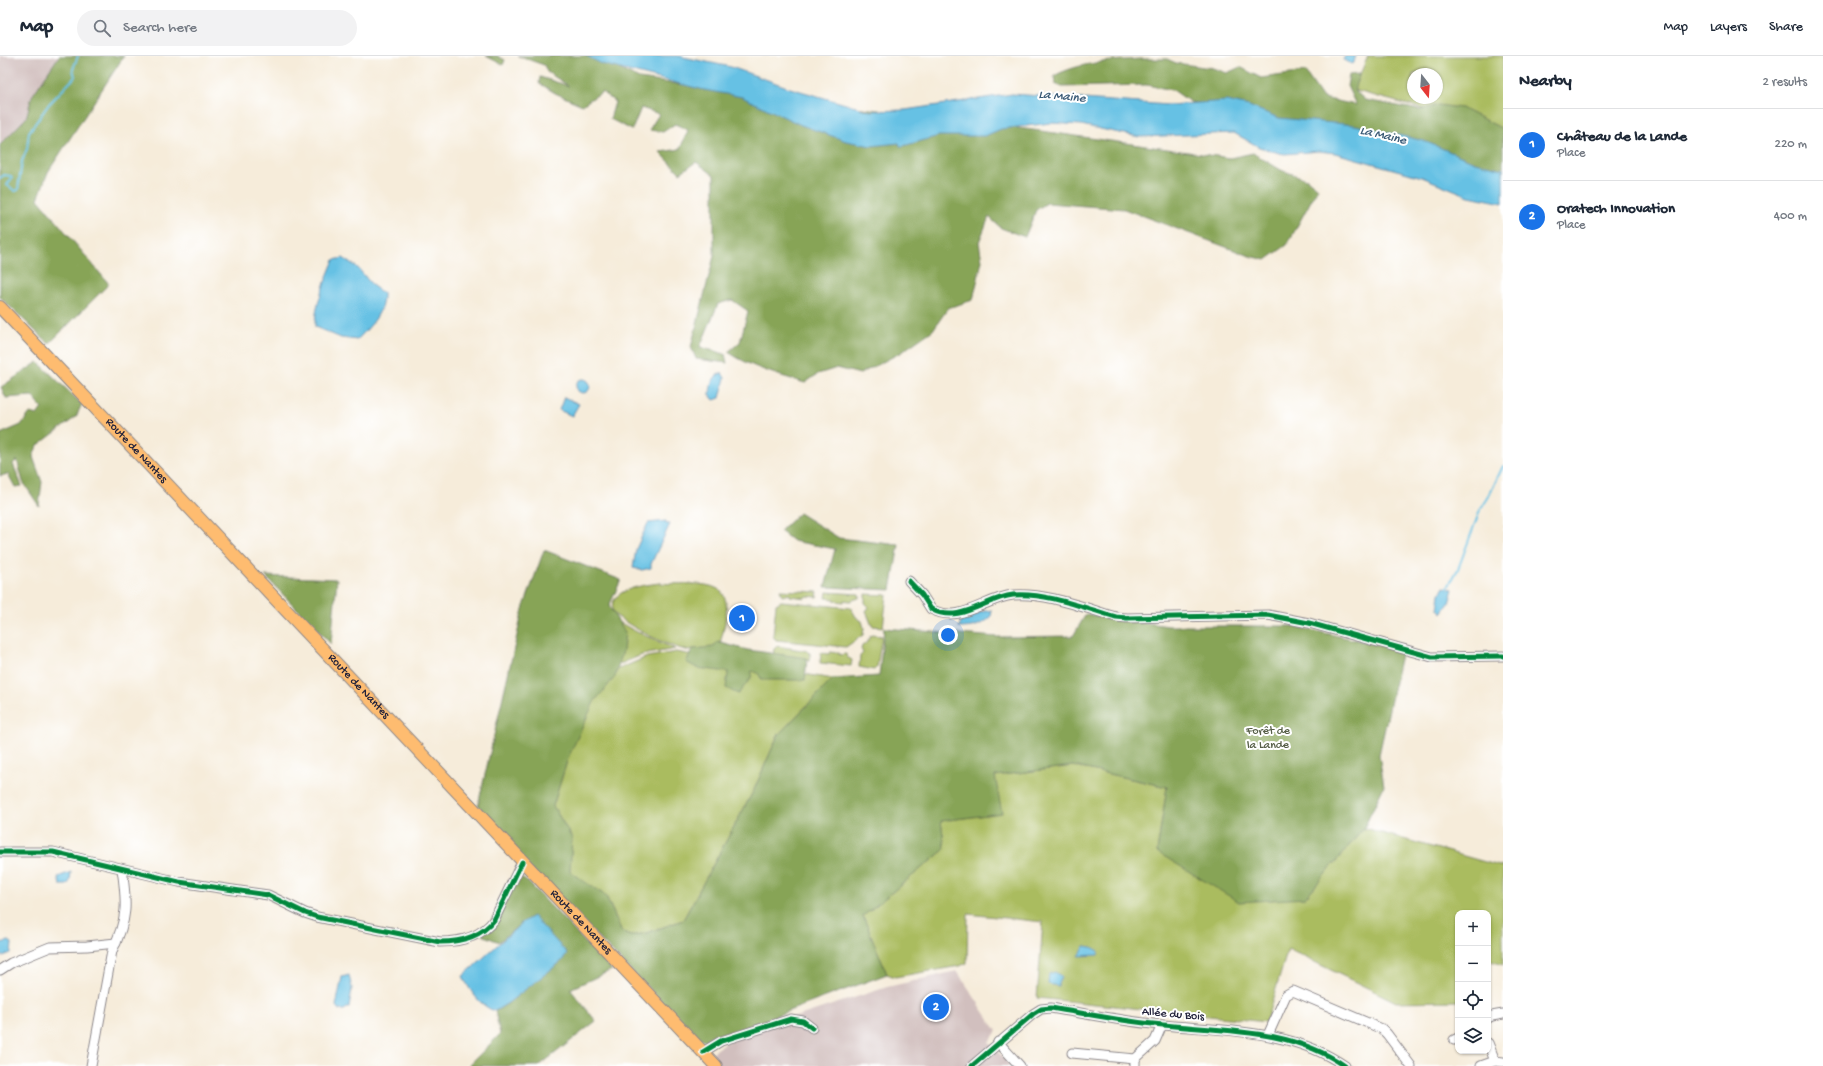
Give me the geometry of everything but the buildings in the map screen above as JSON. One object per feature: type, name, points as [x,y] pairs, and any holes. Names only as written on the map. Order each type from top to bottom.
[{"type":"main road","name":"Route de Nantes","points":[[0,307],[716,1066]]},
{"type":"street","points":[[908,581],[922,595],[931,609],[946,614],[959,614],[1001,598],[1023,595],[1047,598],[1122,617],[1268,615],[1309,623],[1432,657],[1503,656]]},
{"type":"street","points":[[0,852],[53,852],[179,882],[268,895],[304,913],[317,917],[420,938],[448,942],[467,938],[487,928],[494,920],[522,862]]},
{"type":"street","points":[[91,1066],[112,950],[121,934],[125,912],[122,869]]},
{"type":"street","points":[[0,970],[11,963],[50,947],[87,946],[116,943]]},
{"type":"street","points":[[1268,1035],[1286,994],[1293,991],[1382,1030],[1387,1034],[1411,1066]]},
{"type":"street","name":"Allée du Bois","points":[[972,1066],[1000,1040],[1033,1014],[1041,1009],[1052,1008],[1162,1025],[1242,1031],[1268,1035],[1314,1048],[1341,1065]]},
{"type":"street","points":[[1491,1016],[1503,1014]]},
{"type":"street","points":[[703,1052],[721,1041],[791,1019],[803,1021],[812,1028]]},
{"type":"street","points":[[1072,1053],[1135,1062],[1155,1041],[1162,1025]]},
{"type":"street","points":[[1000,1040],[1020,1066]]},
{"type":"street","points":[[1481,1066],[1499,1061],[1491,1048]]},
{"type":"shaded area","points":[[0,56],[101,56],[0,156]]},
{"type":"shaded area","points":[[957,971],[997,1031],[989,1042],[1011,1066],[701,1066],[721,1045],[783,1021],[887,987]]},
{"type":"green space","points":[[59,56],[124,56],[48,172],[38,199],[109,284],[49,344],[0,297],[0,145],[26,118],[32,96]]},
{"type":"green space","points":[[486,56],[497,56],[505,60],[503,65]]},
{"type":"green space","points":[[518,56],[594,56],[639,79],[1041,131],[1230,158],[1253,153],[1281,170],[1307,179],[1318,188],[1287,245],[1266,260],[1250,256],[1124,209],[1047,203],[1036,210],[1025,237],[1001,228],[989,217],[979,242],[982,261],[973,300],[948,308],[933,330],[900,353],[860,374],[837,368],[818,374],[805,383],[756,367],[728,352],[740,342],[748,311],[732,300],[718,304],[700,347],[725,354],[727,363],[696,359],[691,347],[714,256],[714,175],[696,162],[680,173],[660,152],[680,149],[688,130],[675,124],[663,132],[649,130],[659,114],[641,108],[632,130],[610,119],[615,102],[602,92],[582,105],[555,93],[539,83],[540,77],[569,86],[547,72],[544,65]]},
{"type":"green space","points":[[1368,56],[1503,56],[1503,143],[1423,109],[1353,90]]},
{"type":"green space","points":[[1139,59],[1167,59],[1176,63],[1211,68],[1210,67],[1227,73],[1240,67],[1261,78],[1305,72],[1323,98],[1356,105],[1347,86],[1349,75],[1359,74],[1354,90],[1365,100],[1420,110],[1438,105],[1461,108],[1503,129],[1503,175],[1244,110],[1190,102],[1173,90],[1146,85],[1062,87],[1055,84],[1054,76],[1074,68],[1095,63]]},
{"type":"green space","points":[[38,362],[82,404],[76,417],[37,446],[33,457],[42,482],[39,506],[23,482],[17,460],[13,464],[22,486],[15,487],[8,474],[0,476],[0,434],[21,425],[30,413],[37,415],[42,408],[32,396],[6,398],[1,387]]},
{"type":"green space","points":[[799,513],[839,538],[899,545],[891,590],[825,587],[835,549],[793,541],[780,531]]},
{"type":"green space","name":"Forêt de la Lande","points":[[544,550],[621,580],[609,606],[625,632],[623,651],[615,677],[594,702],[568,758],[553,806],[572,838],[570,872],[606,896],[622,932],[630,936],[647,933],[683,920],[754,790],[778,735],[833,679],[879,676],[884,628],[997,637],[1073,636],[1086,614],[1168,626],[1293,626],[1402,650],[1379,755],[1384,786],[1364,828],[1305,898],[1239,902],[1157,852],[1167,787],[1073,766],[995,776],[1002,813],[941,821],[945,849],[863,916],[887,974],[706,1042],[696,1036],[520,859],[478,805],[523,609]]},
{"type":"green space","points":[[265,576],[337,579],[331,644]]},
{"type":"green space","points":[[660,583],[706,585],[718,589],[723,594],[726,616],[719,647],[701,652],[680,648],[668,644],[631,626],[613,613],[612,605],[615,598],[621,593],[636,587]]},
{"type":"green space","points":[[780,590],[818,592],[817,597],[806,596],[805,598],[790,596],[790,594],[782,596]]},
{"type":"green space","points":[[827,592],[859,594],[859,598],[850,601],[844,600],[844,602],[835,601],[835,599],[826,598]]},
{"type":"green space","points":[[865,594],[887,595],[883,627],[872,626],[866,611],[869,607],[865,603]]},
{"type":"green space","points":[[781,601],[851,608],[856,617],[862,621],[864,628],[863,635],[846,647],[776,640],[773,636],[776,604]]},
{"type":"green space","points":[[615,620],[637,632],[675,649],[642,655],[603,671]]},
{"type":"green space","points":[[871,635],[882,636],[877,667],[874,670],[859,667],[860,656],[863,653],[861,649],[862,646]]},
{"type":"green space","points":[[717,642],[748,650],[807,658],[805,680],[762,680],[758,673],[752,671],[751,678],[738,694],[726,688],[728,672],[697,668],[686,662],[693,649],[713,647]]},
{"type":"green space","points":[[777,646],[808,651],[810,653],[810,661],[773,656],[774,649]]},
{"type":"green space","points":[[676,652],[833,679],[778,735],[754,790],[683,920],[647,933],[630,936],[622,932],[606,896],[569,872],[572,838],[553,806],[568,758],[577,715],[614,671],[647,657]]},
{"type":"green space","points":[[830,652],[839,653],[839,655],[846,654],[847,657],[852,660],[851,666],[820,663],[821,653],[829,654]]},
{"type":"green space","points":[[1073,766],[1167,787],[1157,852],[1305,898],[1364,828],[1503,867],[1503,965],[1491,961],[1491,910],[1455,910],[1455,1001],[1396,1002],[1288,949],[1266,1022],[1037,998],[1043,922],[968,914],[967,963],[960,966],[895,977],[887,974],[863,916],[945,849],[941,821],[1001,813],[994,776]]},
{"type":"green space","points":[[519,876],[529,883],[612,970],[570,989],[596,1021],[539,1066],[468,1066],[500,1034],[495,1011],[508,1003],[523,922],[499,942],[482,935]]},
{"type":"water","name":"La Maine","points":[[586,56],[678,56],[731,67],[790,88],[870,111],[905,110],[1012,94],[1169,105],[1227,101],[1249,106],[1279,118],[1355,125],[1424,141],[1475,162],[1503,169],[1503,203],[1469,196],[1422,177],[1335,153],[1319,151],[1285,154],[1279,153],[1259,147],[1234,133],[1139,137],[1081,125],[1051,123],[1001,129],[985,136],[939,136],[903,146],[900,146],[899,143],[871,146],[846,141],[801,125],[742,97],[704,90],[617,68],[602,64]]},
{"type":"water","points":[[1345,56],[1356,56],[1353,64],[1343,60]]},
{"type":"water","points":[[343,258],[357,267],[373,286],[383,293],[383,300],[379,313],[371,325],[357,340],[341,338],[315,327],[318,302],[334,260]]},
{"type":"water","points":[[722,373],[725,378],[720,398],[714,400],[710,395],[711,385],[714,378]]},
{"type":"water","points":[[583,379],[588,381],[590,386],[588,391],[583,393],[578,391],[576,386],[578,381]]},
{"type":"water","points":[[564,397],[579,404],[572,416],[559,410]]},
{"type":"water","points":[[666,521],[666,524],[670,524],[651,564],[651,568],[642,570],[633,568],[636,549],[648,523]]},
{"type":"water","points":[[1444,587],[1453,589],[1449,603],[1442,613],[1438,609],[1440,594]]},
{"type":"water","points":[[992,610],[991,617],[984,623],[968,628],[959,628],[962,618],[979,612]]},
{"type":"water","points":[[71,872],[70,881],[67,885],[60,885],[58,877]]},
{"type":"water","points":[[533,916],[567,953],[562,961],[508,1003],[495,1011],[490,1009],[480,1002],[463,976],[523,922]]},
{"type":"water","points":[[9,941],[12,943],[11,953],[3,956],[0,954],[0,943]]},
{"type":"water","points":[[1085,946],[1092,947],[1099,951],[1098,955],[1079,956]]},
{"type":"water","points":[[1055,972],[1062,977],[1058,986],[1048,984],[1049,974]]},
{"type":"water","points":[[349,975],[352,988],[349,1007],[344,1010],[339,1010],[336,1006],[342,977]]},
{"type":"waterway","points":[[0,178],[4,175],[11,176],[12,178],[7,185],[15,191],[18,190],[22,161],[27,149],[29,132],[49,104],[75,77],[73,69],[78,56]]},
{"type":"waterway","points":[[1447,589],[1458,569],[1480,510],[1488,498],[1503,466]]},
{"type":"cycle path","points":[[909,581],[922,595],[931,609],[942,613],[952,614],[962,612],[1003,597],[1025,595],[1051,598],[1116,617],[1127,618],[1268,615],[1309,623],[1432,657],[1503,656]]},
{"type":"cycle path","points":[[0,852],[53,852],[179,882],[268,895],[305,913],[317,917],[440,942],[463,940],[483,931],[489,926],[494,920],[522,862]]},
{"type":"cycle path","points":[[972,1066],[1033,1014],[1041,1009],[1051,1008],[1135,1022],[1234,1031],[1280,1038],[1325,1054],[1345,1066]]},
{"type":"cycle path","points":[[703,1052],[721,1041],[791,1019],[803,1021],[812,1028]]},
{"type":"place","name":"Château de la Lande","points":[[742,618]]},
{"type":"place","name":"Oratech Innovation","points":[[936,1007]]}]
